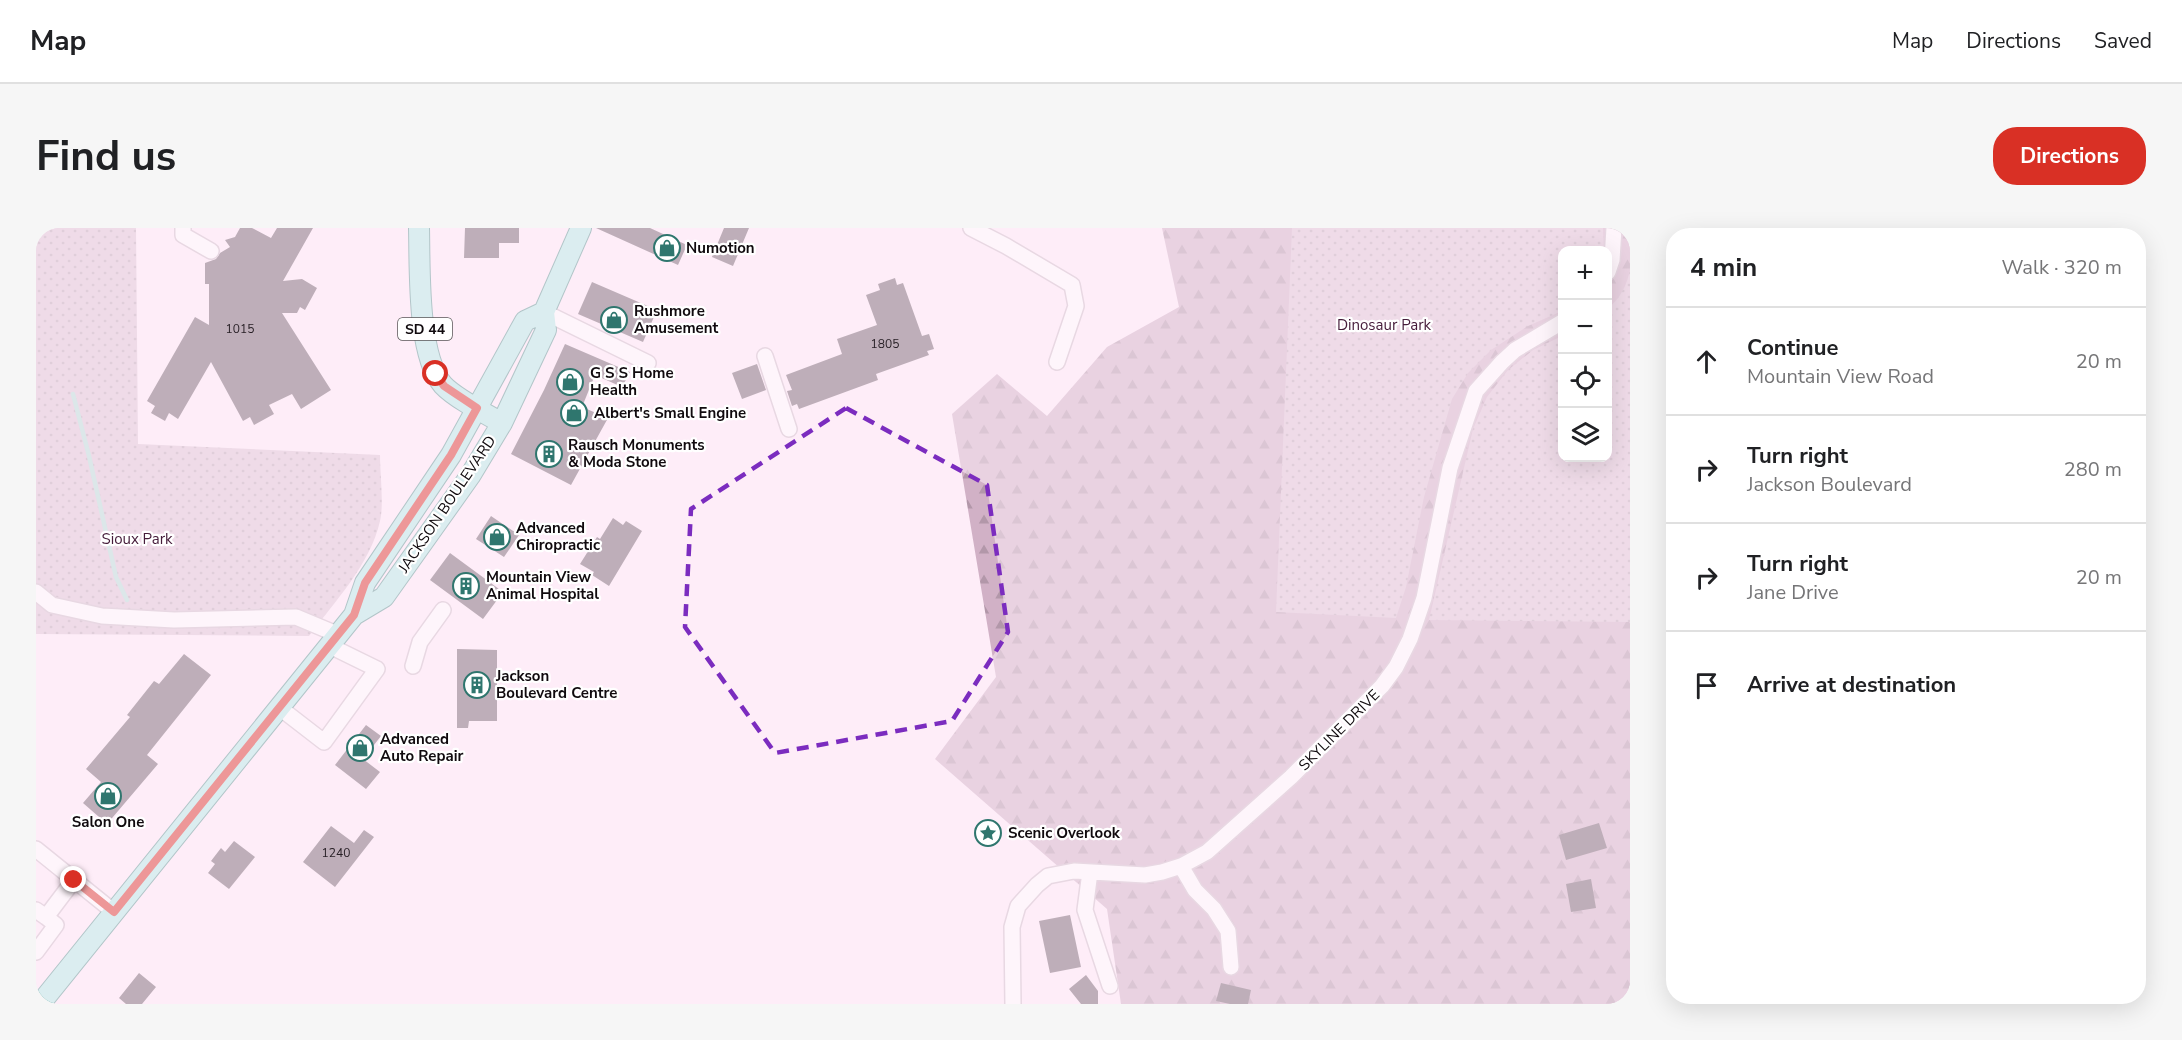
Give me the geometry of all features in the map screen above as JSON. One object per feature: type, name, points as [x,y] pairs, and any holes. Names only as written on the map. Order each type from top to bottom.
[{"type":"main road","name":"SD 44","points":[[419,228],[422,312],[430,357],[436,374],[444,386],[502,423]]},
{"type":"main road","name":"JACKSON BOULEVARD","points":[[354,615],[384,597],[470,476],[502,423],[546,330],[544,312],[581,228]]},
{"type":"main road","name":"JACKSON BOULEVARD","points":[[40,998],[114,912],[354,615],[365,583],[451,455],[525,321],[544,312]]},
{"type":"street","points":[[183,228],[183,235],[211,251]]},
{"type":"street","points":[[971,228],[1072,285],[1076,306],[1057,363]]},
{"type":"street","points":[[1612,260],[1614,228]]},
{"type":"street","points":[[544,312],[648,363]]},
{"type":"street","name":"SKYLINE DRIVE","points":[[1013,1004],[1012,927],[1018,906],[1025,896],[1048,876],[1074,871],[1144,875],[1181,866],[1207,852],[1291,777],[1382,686],[1396,667],[1410,639],[1424,598],[1450,468],[1476,391],[1515,350],[1558,325]]},
{"type":"street","points":[[765,356],[789,429]]},
{"type":"street","points":[[36,592],[52,605],[102,616],[174,620],[296,616],[378,669],[324,742],[280,708]]},
{"type":"street","points":[[413,666],[420,642],[443,610]]},
{"type":"street","points":[[36,849],[114,912]]},
{"type":"street","points":[[1181,866],[1195,890],[1214,909],[1228,931],[1231,967]]},
{"type":"street","points":[[1090,872],[1085,910],[1110,986]]},
{"type":"street","points":[[36,952],[56,926],[41,913],[74,880]]},
{"type":"highlighted area","points":[[846,408],[987,485],[1008,632],[952,721],[775,753],[685,627],[691,509]]},
{"type":"green space","name":"Sioux Park","points":[[36,228],[136,228],[138,444],[380,455],[382,506],[375,537],[350,582],[309,636],[36,634]]},
{"type":"green space","points":[[1162,228],[1630,228],[1630,1004],[1121,1004],[1107,909],[935,759],[996,677],[952,414],[997,374],[1047,416],[1107,347],[1179,307]]},
{"type":"green space","name":"Dinosaur Park","points":[[1292,228],[1603,228],[1604,246],[1558,246],[1558,313],[1528,326],[1491,350],[1468,373],[1452,399],[1424,497],[1406,587],[1396,618],[1276,612]]},
{"type":"green space","points":[[1630,270],[1630,622],[1429,620],[1473,429],[1487,397],[1508,370],[1533,350],[1558,338],[1558,462],[1612,462],[1612,304],[1627,281]]},
{"type":"building","points":[[240,228],[252,228],[271,238],[277,228],[313,228],[283,281],[302,279],[317,288],[305,310],[300,307],[297,313],[282,313],[331,390],[301,409],[292,394],[269,405],[274,414],[254,425],[250,417],[243,421],[211,362],[178,419],[169,413],[165,421],[151,413],[155,406],[147,401],[195,317],[209,325],[209,284],[205,284],[205,263],[216,259],[220,253],[230,247],[225,240],[235,237]]},
{"type":"building","points":[[465,228],[519,228],[519,243],[499,243],[499,258],[464,258]]},
{"type":"building","points":[[596,228],[650,228],[687,245],[678,265]]},
{"type":"building","points":[[724,228],[749,228],[733,266],[712,257]]},
{"type":"building","points":[[895,278],[897,285],[903,283],[922,336],[929,334],[934,349],[927,351],[929,355],[876,374],[878,380],[799,409],[797,404],[792,406],[787,391],[792,390],[786,375],[842,354],[837,339],[877,325],[866,295],[880,290],[878,284]]},
{"type":"building","points":[[592,282],[657,310],[643,342],[578,314]]},
{"type":"building","points":[[565,344],[630,372],[622,387],[595,375],[582,407],[608,418],[571,485],[511,454]]},
{"type":"building","points":[[757,364],[766,390],[742,399],[732,373]]},
{"type":"building","name":"Advanced Chiropractic","points":[[491,516],[519,535],[504,557],[476,539]]},
{"type":"building","points":[[613,518],[623,525],[626,521],[642,531],[609,586],[592,575],[594,572],[580,564],[597,537],[600,539]]},
{"type":"building","name":"Mountain View Animal Hospital","points":[[450,553],[503,592],[483,619],[430,580]]},
{"type":"building","name":"Jackson Boulevard Centre","points":[[457,649],[497,650],[497,721],[469,721],[468,728],[457,728]]},
{"type":"building","points":[[184,654],[211,675],[147,755],[158,764],[107,824],[83,803],[101,782],[86,769],[130,717],[127,715],[154,681],[159,684]]},
{"type":"building","name":"Advanced Auto Repair","points":[[366,725],[381,736],[363,759],[380,772],[366,789],[335,765]]},
{"type":"building","points":[[1599,823],[1607,848],[1566,860],[1559,835]]},
{"type":"building","points":[[331,826],[354,843],[364,830],[374,837],[335,887],[303,862]]},
{"type":"building","points":[[234,841],[255,857],[229,889],[208,873],[215,864],[211,861],[221,848],[225,852]]},
{"type":"building","points":[[1591,879],[1596,908],[1571,912],[1566,884]]},
{"type":"building","points":[[1070,915],[1081,967],[1050,973],[1039,921]]},
{"type":"building","points":[[139,973],[156,987],[142,1004],[126,1004],[119,998]]},
{"type":"building","points":[[1086,975],[1098,991],[1098,1004],[1081,1004],[1069,989]]},
{"type":"building","points":[[1221,983],[1251,990],[1248,1004],[1216,1001]]},
{"type":"waterway","points":[[73,394],[116,577],[127,600]]},
{"type":"place","name":"Numotion","points":[[667,248]]},
{"type":"place","name":"Rushmore Amusement","points":[[614,320]]},
{"type":"place","name":"G S S Home Health","points":[[570,382]]},
{"type":"place","name":"Albert's Small Engine","points":[[574,413]]},
{"type":"place","name":"Rausch Monuments & Moda Stone","points":[[549,454]]},
{"type":"place","name":"Advanced Chiropractic","points":[[497,537]]},
{"type":"place","name":"Mountain View Animal Hospital","points":[[466,586]]},
{"type":"place","name":"Jackson Boulevard Centre","points":[[477,685]]},
{"type":"place","name":"Advanced Auto Repair","points":[[360,748]]},
{"type":"place","name":"Salon One","points":[[108,796]]},
{"type":"place","name":"Scenic Overlook","points":[[988,833]]},
{"type":"route","points":[[74,880],[114,912],[354,615],[365,583],[451,455],[477,408],[444,386],[436,374]]}]
